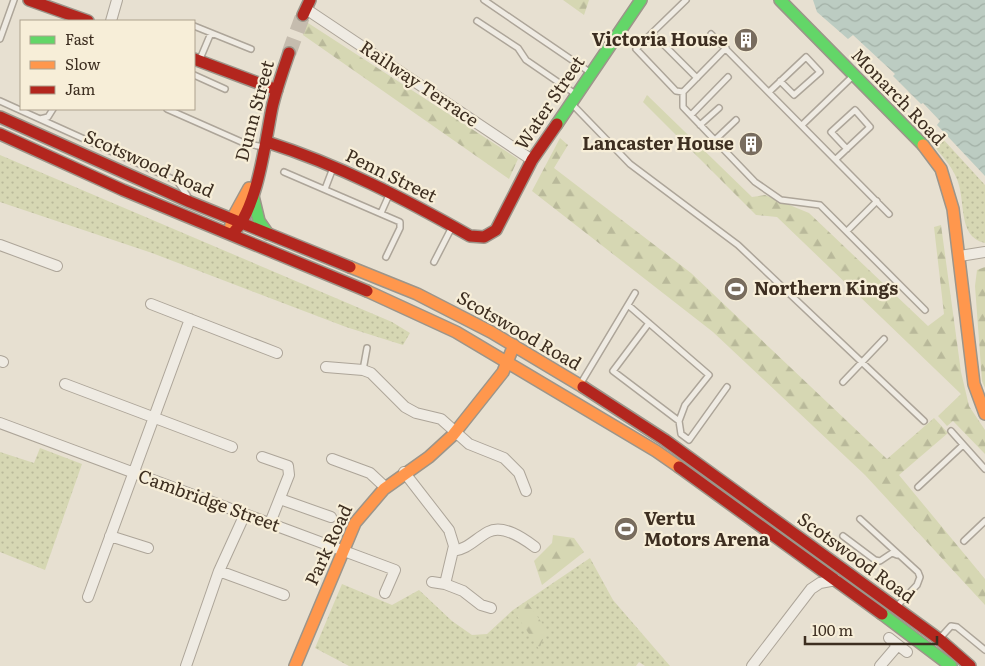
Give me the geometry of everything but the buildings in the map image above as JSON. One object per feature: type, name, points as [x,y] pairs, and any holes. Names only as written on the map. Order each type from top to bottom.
[{"type":"main road","points":[[29,0],[48,3],[86,20]]},
{"type":"main road","name":"Water Street","points":[[496,230],[532,160],[641,0]]},
{"type":"main road","name":"Monarch Road","points":[[780,0],[896,116],[929,151],[941,169],[953,208],[974,384],[985,414]]},
{"type":"main road","name":"Dunn Street","points":[[268,234],[259,221],[253,192],[255,178],[266,145],[277,90],[289,54]]},
{"type":"main road","points":[[196,61],[277,90]]},
{"type":"main road","name":"Scotswood Road","points":[[0,117],[190,202],[417,294],[514,345],[665,440],[939,639],[970,666]]},
{"type":"main road","name":"Scotswood Road","points":[[0,134],[123,190],[421,314],[505,360],[571,398],[656,451],[837,580],[927,646],[950,666]]},
{"type":"main road","name":"Penn Street","points":[[266,145],[333,168],[390,193],[477,238],[490,236],[496,230]]},
{"type":"main road","name":"Dunn Street","points":[[237,221],[239,203],[255,178]]},
{"type":"main road","name":"Dunn Street","points":[[230,235],[253,192]]},
{"type":"main road","name":"Park Road","points":[[296,666],[355,523],[365,507],[385,487],[439,449],[456,433],[496,382],[505,360],[514,345]]},
{"type":"street","points":[[111,20],[117,0]]},
{"type":"street","name":"Railway Terrace","points":[[306,8],[532,160]]},
{"type":"street","points":[[0,244],[57,266]]},
{"type":"street","points":[[960,256],[985,252]]},
{"type":"street","points":[[151,304],[277,353]]},
{"type":"street","points":[[88,597],[190,319]]},
{"type":"street","points":[[326,367],[362,370],[376,377],[405,407],[416,413],[441,419],[474,447],[499,455],[509,462],[519,473],[526,491]]},
{"type":"street","points":[[65,384],[232,448]]},
{"type":"street","name":"Cambridge Street","points":[[0,423],[395,570],[385,593]]},
{"type":"street","points":[[262,457],[288,466],[289,474],[270,523]]},
{"type":"street","points":[[332,459],[370,473],[385,487]]},
{"type":"street","points":[[404,472],[449,530],[454,546],[445,584]]},
{"type":"street","points":[[280,499],[331,517]]},
{"type":"street","points":[[186,666],[219,571],[245,514]]},
{"type":"street","points":[[453,551],[464,549],[490,531],[506,531],[522,537],[535,547]]},
{"type":"street","points":[[110,536],[148,548]]},
{"type":"street","points":[[811,562],[814,578],[812,589]]},
{"type":"street","points":[[219,571],[284,595]]},
{"type":"street","points":[[752,666],[812,589],[820,583],[837,580]]},
{"type":"street","points":[[432,582],[445,584],[463,591],[481,605],[491,608]]},
{"type":"street","points":[[888,638],[907,652]]},
{"type":"street","points":[[880,666],[898,645]]},
{"type":"lane","points":[[0,39],[14,0]]},
{"type":"lane","points":[[484,0],[591,73]]},
{"type":"lane","points":[[683,92],[676,91],[636,49],[686,0]]},
{"type":"lane","points":[[477,21],[518,48],[526,60],[574,99],[630,164],[738,245],[924,421]]},
{"type":"lane","points":[[195,26],[251,49]]},
{"type":"lane","points":[[196,61],[210,33]]},
{"type":"lane","points":[[652,33],[697,78]]},
{"type":"lane","points":[[711,34],[889,214]]},
{"type":"lane","points":[[726,48],[683,92],[683,107],[755,182],[769,193],[783,201],[820,205],[925,310]]},
{"type":"lane","points":[[769,92],[780,81],[806,57],[820,72],[794,95],[780,81]]},
{"type":"lane","points":[[195,75],[225,89]]},
{"type":"lane","points":[[802,125],[854,75]]},
{"type":"lane","points":[[691,115],[728,77]]},
{"type":"lane","points":[[0,101],[180,183],[190,202]]},
{"type":"lane","points":[[700,125],[719,108]]},
{"type":"lane","points":[[39,120],[48,117],[52,110]]},
{"type":"lane","points":[[169,110],[244,142],[266,145]]},
{"type":"lane","points":[[836,159],[847,149],[870,127],[855,110],[831,132],[847,149]]},
{"type":"lane","points":[[715,140],[736,120]]},
{"type":"lane","points":[[88,157],[105,149]]},
{"type":"lane","points":[[147,168],[154,186]]},
{"type":"lane","points":[[325,189],[333,168]]},
{"type":"lane","points":[[284,172],[397,220],[400,225],[386,257]]},
{"type":"lane","points":[[381,212],[390,193]]},
{"type":"lane","points":[[847,231],[877,202]]},
{"type":"lane","points":[[434,262],[453,226]]},
{"type":"lane","points":[[571,398],[635,293]]},
{"type":"lane","points":[[628,305],[709,374],[685,405],[679,420],[680,434],[689,440],[727,387]]},
{"type":"lane","points":[[649,324],[613,371],[679,420]]},
{"type":"lane","points":[[843,382],[884,339]]},
{"type":"lane","points":[[362,370],[367,348]]},
{"type":"lane","points":[[951,431],[985,469]]},
{"type":"lane","points":[[918,487],[963,445]]},
{"type":"lane","points":[[860,519],[920,577],[912,591],[896,608]]},
{"type":"lane","points":[[964,540],[985,521]]},
{"type":"lane","points":[[843,536],[875,560],[880,561],[892,553],[900,556]]},
{"type":"lane","points":[[939,639],[952,626],[957,627],[985,650]]},
{"type":"green space","points":[[563,0],[589,0],[584,15]]},
{"type":"green space","points":[[305,21],[518,159],[509,179],[303,35]]},
{"type":"green space","points":[[647,95],[752,197],[765,195],[809,213],[928,326],[944,314],[934,227],[941,225],[961,372],[969,406],[985,430],[985,454],[953,421],[947,426],[938,416],[961,394],[777,217],[756,215],[643,102]]},
{"type":"green space","points":[[560,138],[568,145],[554,168],[691,273],[887,459],[934,418],[948,433],[899,475],[985,579],[985,605],[865,475],[713,332],[532,191]]},
{"type":"green space","points":[[942,138],[985,185],[985,243],[976,239],[970,233],[966,225],[956,177],[949,164],[933,145]]},
{"type":"green space","points":[[0,155],[392,322],[410,333],[403,345],[346,327],[152,253],[0,202]]},
{"type":"green space","points":[[985,267],[985,388],[982,381],[975,286],[977,270]]},
{"type":"green space","points":[[40,448],[82,464],[45,570],[0,552],[0,452],[34,463]]},
{"type":"green space","points":[[553,535],[574,538],[584,552],[542,585],[534,561],[552,543]]},
{"type":"green space","points":[[590,558],[613,600],[670,666],[645,666],[639,662],[636,666],[349,666],[315,648],[342,584],[392,605],[419,590],[452,621],[472,635],[487,634],[513,610]]},
{"type":"green space","points":[[527,602],[547,630],[539,649],[515,613]]},
{"type":"water","points":[[813,0],[985,0],[985,176],[937,125],[940,121],[893,76],[895,74],[853,35],[848,39],[817,12]]},
{"type":"tunnel","points":[[289,53],[303,15]]},
{"type":"traffic: fast","points":[[557,124],[641,0]]},
{"type":"traffic: fast","points":[[780,0],[923,145]]},
{"type":"traffic: fast","points":[[253,196],[259,221],[268,234]]},
{"type":"traffic: fast","points":[[882,614],[951,666]]},
{"type":"traffic: slow","points":[[923,145],[941,169],[953,209],[974,384],[985,414]]},
{"type":"traffic: slow","points":[[230,230],[232,219],[249,188]]},
{"type":"traffic: slow","points":[[350,267],[417,294],[491,332],[583,387]]},
{"type":"traffic: slow","points":[[367,291],[456,332],[656,451],[679,467]]},
{"type":"traffic: slow","points":[[295,666],[355,523],[384,489],[429,457],[453,435],[503,372],[514,345]]},
{"type":"traffic: jam","points":[[29,0],[85,20]]},
{"type":"traffic: jam","points":[[303,15],[310,0]]},
{"type":"traffic: jam","points":[[234,232],[242,221],[255,191],[274,101],[289,53]]},
{"type":"traffic: jam","points":[[195,59],[277,90]]},
{"type":"traffic: jam","points":[[0,117],[190,202],[350,267]]},
{"type":"traffic: jam","points":[[267,142],[346,172],[421,209],[470,236],[484,237],[496,230],[532,160],[557,124]]},
{"type":"traffic: jam","points":[[0,134],[123,190],[367,291]]},
{"type":"traffic: jam","points":[[583,387],[665,440],[939,639],[970,666]]},
{"type":"traffic: jam","points":[[679,467],[882,614]]},
{"type":"place","name":"Victoria House","points":[[746,40]]},
{"type":"place","name":"Lancaster House","points":[[751,144]]},
{"type":"place","name":"Northern Kings","points":[[736,289]]},
{"type":"place","name":"Vertu Motors Arena","points":[[626,529]]}]
